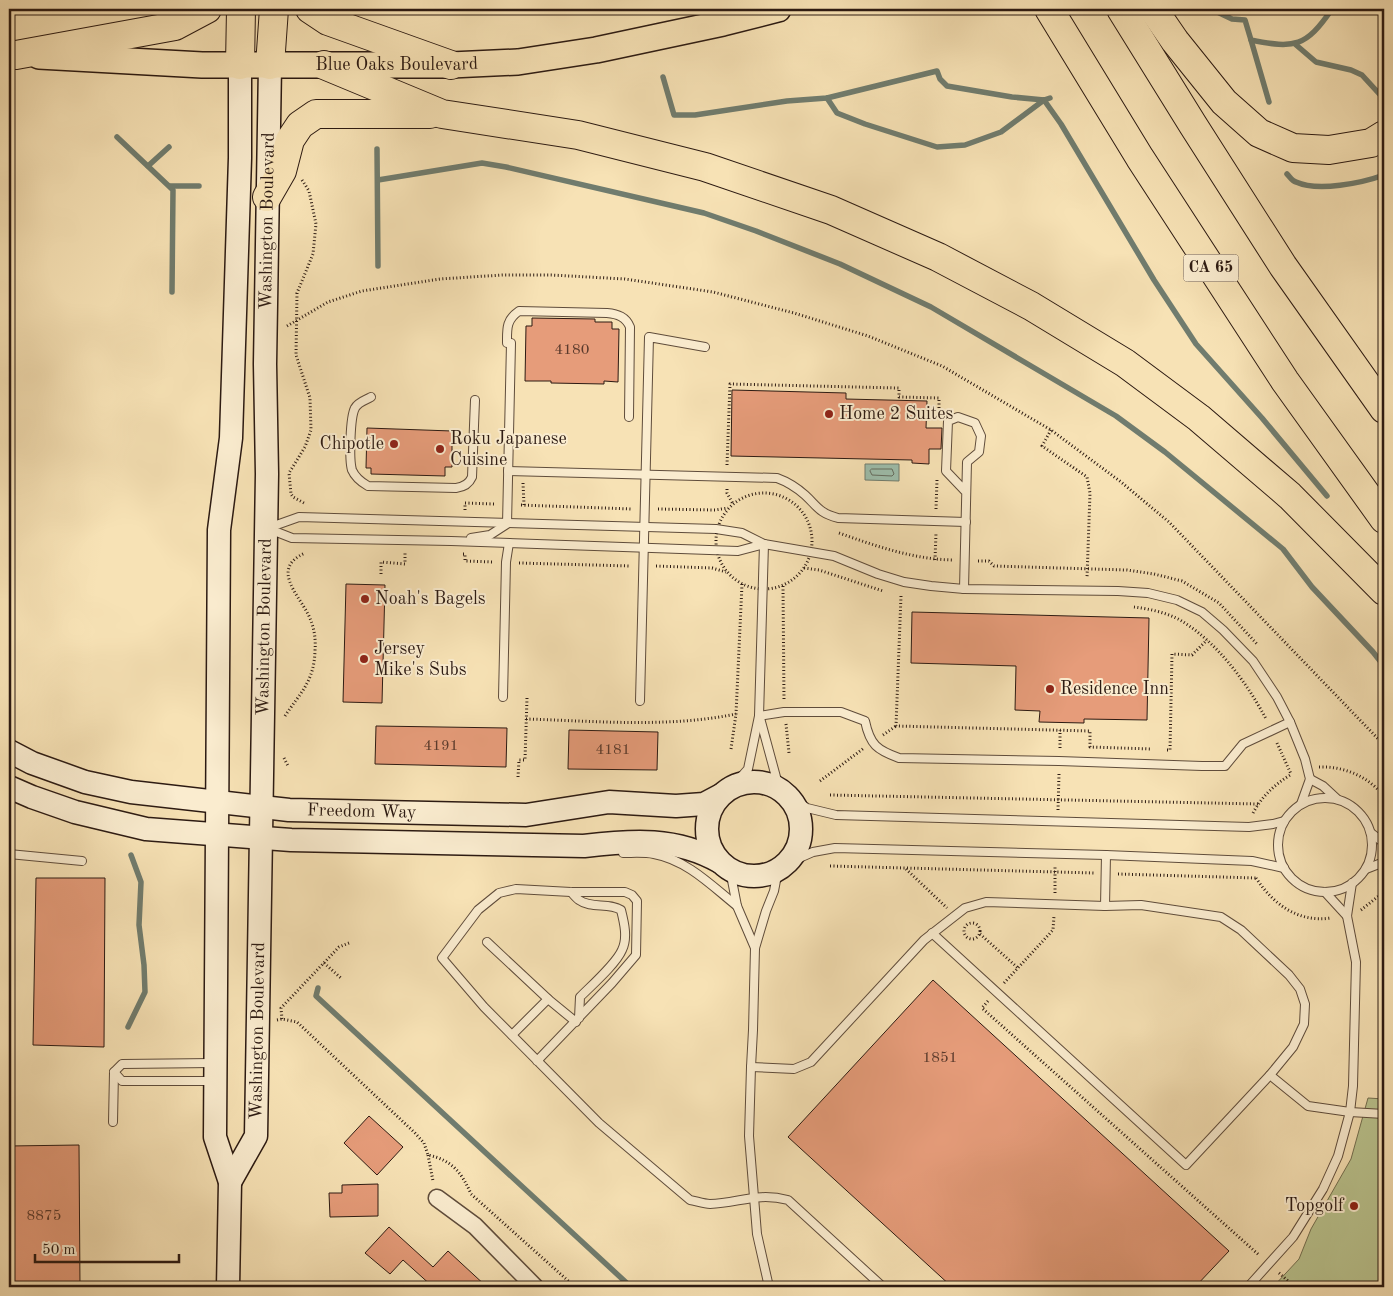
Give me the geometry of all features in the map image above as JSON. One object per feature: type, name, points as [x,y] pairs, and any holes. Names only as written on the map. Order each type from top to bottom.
[{"type":"highway","points":[[13,54],[175,26],[208,9]]},
{"type":"highway","points":[[240,65],[241,9]]},
{"type":"highway","points":[[270,65],[274,9]]},
{"type":"highway","points":[[310,9],[328,21],[451,65]]},
{"type":"highway","name":"CA 65","points":[[1049,9],[1140,158],[1285,381],[1384,519]]},
{"type":"highway","points":[[1121,9],[1283,266],[1384,409]]},
{"type":"highway","points":[[1153,9],[1175,41],[1224,102],[1259,133],[1293,148],[1329,150],[1371,143],[1384,135]]},
{"type":"highway","points":[[324,65],[442,114]]},
{"type":"highway","points":[[267,197],[282,170],[290,140],[300,125],[316,114],[442,114],[578,134],[705,167],[831,210],[938,257],[1031,306],[1125,363],[1199,418],[1290,496],[1384,591]]},
{"type":"main road","name":"Blue Oaks Boulevard","points":[[13,54],[202,65],[451,65],[518,62],[596,50],[723,23],[778,9]]},
{"type":"main road","name":"Washington Boulevard","points":[[228,1287],[230,1182],[215,1137],[219,530],[231,438],[240,158],[240,65]]},
{"type":"main road","name":"Washington Boulevard","points":[[230,1182],[256,1136],[266,528],[265,340],[270,65]]},
{"type":"main road","name":"Freedom Way","points":[[9,751],[32,763],[85,782],[131,792],[290,810],[526,815],[609,802],[676,806],[704,804],[726,791]]},
{"type":"main road","points":[[755,781],[767,783],[784,792],[796,806],[801,817],[801,842],[796,853],[783,867],[766,875],[754,877],[742,875],[725,866],[713,853],[708,841],[708,816],[713,805],[726,791],[742,783],[755,781]]},
{"type":"main road","name":"Freedom Way","points":[[9,787],[75,812],[146,829],[291,840],[584,846],[620,841],[671,843],[703,852],[725,866]]},
{"type":"street","points":[[437,1198],[475,1226],[534,1287]]},
{"type":"lane","points":[[507,524],[509,343],[507,325],[512,316],[518,311],[617,314],[628,322],[630,327],[629,417]]},
{"type":"lane","points":[[640,701],[649,337],[705,347]]},
{"type":"lane","points":[[371,397],[355,408],[351,465],[353,472],[362,483],[368,486],[456,488],[469,482],[472,477],[475,400]]},
{"type":"lane","points":[[964,589],[967,462],[979,452],[981,436],[975,423],[958,417],[948,421],[946,471],[966,492]]},
{"type":"lane","points":[[508,471],[727,475],[777,478],[795,487],[820,511],[838,518],[966,522]]},
{"type":"lane","points":[[266,528],[299,517],[716,530],[742,533],[764,544],[834,556],[878,574],[904,582],[964,589],[1086,590],[1148,593],[1177,600],[1202,612],[1223,630],[1253,661],[1277,697],[1290,722],[1310,779],[1301,804]]},
{"type":"lane","points":[[451,541],[490,535],[507,524]]},
{"type":"lane","points":[[266,528],[292,538],[451,541],[738,551],[764,544]]},
{"type":"lane","points":[[503,698],[508,543]]},
{"type":"lane","points":[[726,791],[748,769],[759,716],[764,544]]},
{"type":"lane","points":[[759,716],[784,712],[841,712],[865,721],[872,743],[884,753],[899,758],[1202,766],[1225,766],[1244,744],[1290,722]]},
{"type":"lane","points":[[759,716],[784,792],[807,808],[836,815],[1249,827],[1284,821]]},
{"type":"lane","points":[[1310,779],[1322,786],[1337,800]]},
{"type":"lane","points":[[1366,869],[1372,845],[1371,833],[1366,822],[1349,804],[1325,798],[1313,799],[1301,804],[1284,821],[1279,832],[1277,845],[1279,857],[1291,878],[1301,886],[1324,892],[1337,890],[1352,883],[1366,869],[1384,862]]},
{"type":"lane","points":[[1371,833],[1384,843]]},
{"type":"lane","points":[[584,846],[620,853],[653,854],[672,859],[691,869],[736,906]]},
{"type":"lane","points":[[769,1287],[757,1234],[749,1136],[750,1067],[753,1030],[754,948],[783,867],[813,852],[835,848],[1106,855],[1249,861],[1284,868]]},
{"type":"lane","points":[[9,857],[9,854],[82,861]]},
{"type":"lane","points":[[1105,906],[1106,855]]},
{"type":"lane","points":[[725,866],[736,906],[754,948]]},
{"type":"lane","points":[[1248,1287],[1293,1237],[1323,1189],[1338,1156],[1350,1112],[1353,1086],[1356,962],[1347,916],[1352,883]]},
{"type":"lane","points":[[537,1060],[612,983],[636,955],[637,902],[632,895],[625,892],[516,889],[499,893],[478,910],[442,958],[484,1007],[599,1123],[690,1200],[708,1204],[754,1197],[788,1200],[883,1287]]},
{"type":"lane","points":[[571,892],[580,902],[616,906],[621,910],[625,935],[622,950],[611,965],[580,997],[577,1020]]},
{"type":"lane","points":[[1324,892],[1347,916]]},
{"type":"lane","points":[[750,1067],[794,1068],[811,1062],[932,933],[965,908],[986,902],[1105,906],[1141,905],[1221,917],[1241,930],[1289,975],[1300,989],[1305,1004],[1304,1024],[1293,1048],[1186,1165],[932,933]]},
{"type":"lane","points":[[487,942],[548,999],[577,1020]]},
{"type":"lane","points":[[512,1035],[548,999]]},
{"type":"lane","points":[[113,1122],[114,1072],[122,1064],[215,1072]]},
{"type":"lane","points":[[114,1072],[122,1081],[215,1072]]},
{"type":"lane","points":[[1270,1075],[1308,1106],[1350,1112],[1384,1114]]},
{"type":"path","points":[[294,497],[290,490],[289,473],[305,447],[311,430],[312,414],[310,398],[296,356],[298,293],[314,254],[316,224],[309,191],[300,177]]},
{"type":"path","points":[[265,340],[328,302],[362,291],[440,279],[502,275],[624,279],[713,292],[794,313],[868,336],[942,366],[1051,430],[1097,462],[1169,522],[1384,745]]},
{"type":"path","points":[[733,504],[727,493],[730,384],[899,388],[899,396],[939,398],[939,416]]},
{"type":"path","points":[[1051,430],[1042,446],[1087,477],[1090,493],[1086,590]]},
{"type":"path","points":[[935,560],[937,472]]},
{"type":"path","points":[[380,574],[381,562],[405,564],[406,552]]},
{"type":"path","points":[[281,722],[291,706],[303,693],[312,673],[315,652],[314,630],[308,613],[289,582],[288,573],[292,561]]},
{"type":"path","points":[[804,568],[819,570],[874,589],[911,597]]},
{"type":"path","points":[[730,749],[736,714],[742,584]]},
{"type":"path","points":[[784,586],[784,712],[789,753]]},
{"type":"path","points":[[896,726],[901,596]]},
{"type":"path","points":[[1130,607],[1152,610],[1184,622],[1207,640],[1237,673],[1260,709],[1291,774]]},
{"type":"path","points":[[1161,749],[1170,750],[1172,654],[1192,655],[1207,640]]},
{"type":"path","points":[[518,778],[519,760],[525,760],[527,698]]},
{"type":"path","points":[[526,718],[669,723],[736,714]]},
{"type":"path","points":[[820,781],[896,726],[1090,731],[1090,747],[1152,749]]},
{"type":"path","points":[[1057,822],[1060,730]]},
{"type":"path","points":[[281,752],[288,766]]},
{"type":"path","points":[[1249,827],[1258,804],[1272,787],[1291,774],[1307,768],[1339,768],[1356,774],[1384,795]]},
{"type":"path","points":[[830,795],[1258,804]]},
{"type":"path","points":[[1056,854],[1053,930],[982,1008],[1295,1287]]},
{"type":"path","points":[[1249,861],[1256,878],[1266,894],[1283,908],[1303,916],[1324,919],[1347,916],[1364,908],[1380,895],[1384,889]]},
{"type":"path","points":[[830,866],[1256,878]]},
{"type":"path","points":[[906,868],[966,926]]},
{"type":"path","points":[[971,923],[976,924],[980,927],[980,934],[976,938],[968,938],[964,930],[971,923]]},
{"type":"path","points":[[980,934],[1018,968]]},
{"type":"path","points":[[282,1019],[281,1008],[339,947],[349,943]]},
{"type":"path","points":[[324,963],[342,979]]},
{"type":"path","points":[[258,1025],[282,1019],[297,1022],[415,1133],[424,1143],[437,1198]]},
{"type":"path","points":[[428,1155],[439,1157],[453,1165],[463,1177],[471,1194],[575,1287]]},
{"type":"green space","name":"Topgolf","points":[[1368,1098],[1384,1099],[1384,1287],[1273,1287],[1299,1259],[1311,1229],[1351,1159]]},
{"type":"water","points":[[865,464],[899,464],[899,481],[865,480]]},
{"type":"building","points":[[532,318],[595,319],[595,322],[612,322],[612,329],[619,329],[618,382],[604,381],[604,384],[525,381],[526,326],[532,326]]},
{"type":"building","name":"Home 2 Suites","points":[[732,390],[846,393],[846,399],[927,401],[926,428],[942,428],[941,449],[929,449],[929,464],[912,463],[912,460],[731,456]]},
{"type":"building","points":[[367,428],[452,431],[452,467],[445,467],[445,476],[371,474],[371,468],[366,468]]},
{"type":"building","points":[[346,584],[385,585],[382,703],[343,702]]},
{"type":"building","name":"Residence Inn","points":[[912,612],[1149,618],[1147,720],[1084,719],[1084,723],[1039,722],[1040,711],[1015,710],[1016,666],[911,663]]},
{"type":"building","points":[[376,726],[507,728],[506,767],[375,764]]},
{"type":"building","points":[[569,730],[658,732],[657,770],[568,769]]},
{"type":"building","points":[[36,878],[105,878],[104,1047],[33,1045]]},
{"type":"building","points":[[933,980],[1229,1251],[1195,1287],[952,1287],[788,1137]]},
{"type":"building","points":[[369,1116],[403,1147],[377,1175],[344,1143]]},
{"type":"building","points":[[79,1145],[80,1287],[9,1287],[9,1146]]},
{"type":"building","points":[[378,1184],[378,1216],[330,1217],[329,1193],[342,1193],[342,1185]]},
{"type":"building","points":[[389,1227],[433,1267],[448,1251],[487,1287],[433,1287],[403,1260],[390,1274],[365,1253]]},
{"type":"waterway","points":[[1211,9],[1232,19],[1245,20],[1251,40],[1279,44],[1289,44],[1307,38],[1323,22],[1332,9]]},
{"type":"waterway","points":[[1251,40],[1269,102]]},
{"type":"waterway","points":[[1295,44],[1316,62],[1351,70],[1362,75],[1384,99]]},
{"type":"waterway","points":[[663,77],[674,115],[695,115],[787,101],[827,98],[937,71],[940,79],[947,86],[1012,97],[1044,100]]},
{"type":"waterway","points":[[827,98],[837,113],[937,147],[965,145],[1001,132],[1044,100]]},
{"type":"waterway","points":[[1050,98],[1044,100],[1061,124],[1154,280],[1196,344],[1262,418],[1327,496]]},
{"type":"waterway","points":[[117,137],[173,190],[172,292]]},
{"type":"waterway","points":[[148,166],[169,147]]},
{"type":"waterway","points":[[377,149],[378,266]]},
{"type":"waterway","points":[[378,180],[482,163],[506,167],[704,213],[840,264],[931,307],[1116,416],[1165,452],[1283,549],[1312,587],[1384,666]]},
{"type":"waterway","points":[[1287,174],[1292,180],[1305,185],[1316,186],[1340,185],[1384,175]]},
{"type":"waterway","points":[[170,186],[199,186]]},
{"type":"waterway","points":[[128,1027],[145,992],[139,925],[141,882],[131,855]]},
{"type":"waterway","points":[[318,988],[316,996],[631,1287]]},
{"type":"place","name":"Home 2 Suites","points":[[829,414]]},
{"type":"place","name":"Chipotle","points":[[394,444]]},
{"type":"place","name":"Roku Japanese Cuisine","points":[[440,449]]},
{"type":"place","name":"Noah's Bagels","points":[[365,599]]},
{"type":"place","name":"Jersey Mike's Subs","points":[[364,659]]},
{"type":"place","name":"Residence Inn","points":[[1050,689]]},
{"type":"place","name":"Topgolf","points":[[1354,1206]]}]
